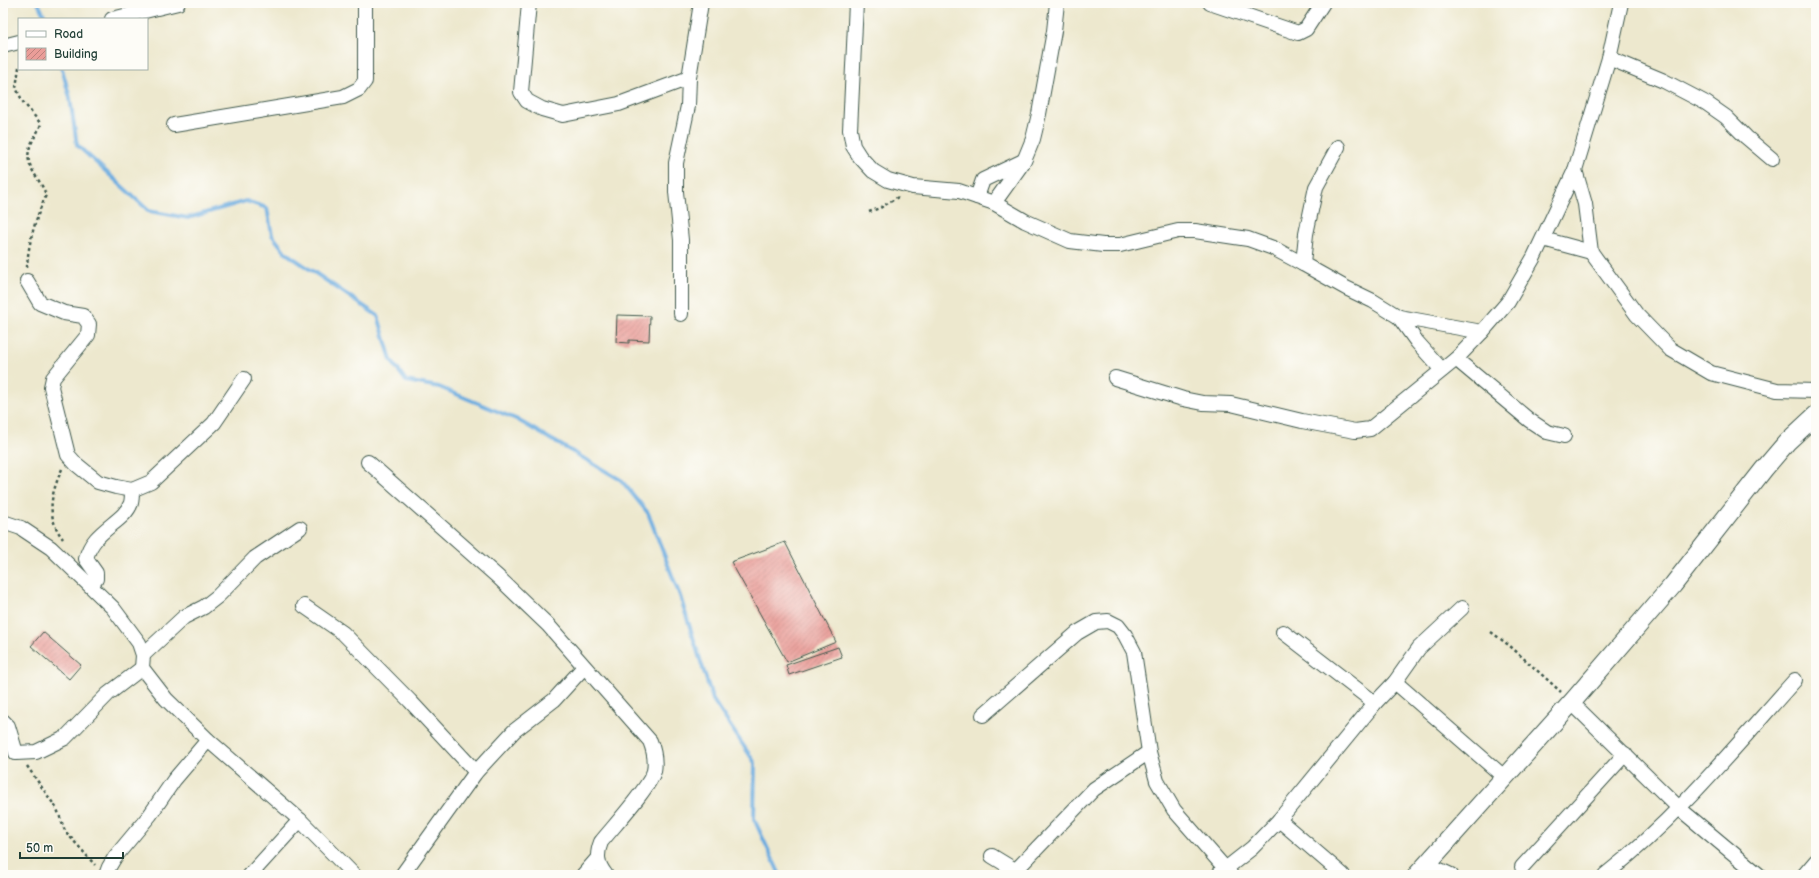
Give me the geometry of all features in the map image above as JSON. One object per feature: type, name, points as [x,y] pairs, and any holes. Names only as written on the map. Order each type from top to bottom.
[{"type":"street","points":[[116,18],[178,3]]},
{"type":"street","points":[[174,125],[343,97],[359,89],[365,81],[365,3]]},
{"type":"street","points":[[529,3],[521,92],[527,101],[542,109],[563,115],[619,104],[689,78]]},
{"type":"street","points":[[681,314],[680,240],[676,192],[676,163],[688,106],[689,78],[701,3]]},
{"type":"street","points":[[856,3],[850,130],[853,146],[860,157],[873,171],[888,180],[913,187],[959,191],[994,203],[1025,221],[1070,241],[1102,245],[1120,245],[1178,231],[1195,231],[1248,239],[1273,248],[1373,301],[1399,317],[1417,342],[1442,370]]},
{"type":"street","points":[[994,203],[1024,161],[1033,139],[1054,31],[1057,3]]},
{"type":"street","points":[[1210,3],[1298,33],[1306,29],[1323,3]]},
{"type":"street","points":[[1115,378],[1183,399],[1231,404],[1302,421],[1355,431],[1370,429],[1456,358],[1482,332],[1508,302],[1534,257],[1575,170],[1609,58],[1621,3]]},
{"type":"street","points":[[3,46],[18,42]]},
{"type":"street","points":[[1609,58],[1664,81],[1706,103],[1726,117],[1746,137],[1772,158]]},
{"type":"street","points":[[1303,264],[1306,234],[1316,187],[1338,147]]},
{"type":"street","points":[[977,197],[983,180],[1024,161]]},
{"type":"street","points":[[1575,170],[1585,204],[1591,252],[1637,315],[1670,349],[1711,373],[1778,390],[1816,391]]},
{"type":"street","points":[[1543,239],[1591,252]]},
{"type":"street","points":[[27,281],[40,303],[64,313],[83,316],[89,324],[88,335],[53,378],[51,387],[68,456],[98,482],[132,490],[151,482],[214,423],[244,379]]},
{"type":"street","points":[[1399,317],[1415,318],[1482,332]]},
{"type":"street","points":[[1456,358],[1529,420],[1547,432],[1564,436]]},
{"type":"street","points":[[1422,869],[1673,586],[1724,519],[1787,442],[1816,415]]},
{"type":"street","points":[[368,462],[504,582],[548,624],[650,741],[654,753],[654,773],[648,784],[601,842],[597,852],[600,868],[606,875]]},
{"type":"street","points":[[91,586],[96,579],[96,573],[86,559],[88,550],[98,536],[123,514],[130,504],[132,490]]},
{"type":"street","points":[[3,522],[21,528],[51,548],[113,608],[128,626],[139,643],[142,662],[166,699],[208,740],[300,820],[354,875]]},
{"type":"street","points":[[3,721],[8,726],[9,754],[36,752],[65,738],[142,662],[184,617],[204,607],[218,596],[255,558],[300,528]]},
{"type":"street","points":[[304,606],[348,638],[410,701],[476,772]]},
{"type":"street","points":[[983,715],[1077,633],[1096,622],[1108,621],[1118,626],[1125,635],[1134,652],[1149,752],[1156,781],[1174,810],[1225,873],[1279,820],[1375,703],[1395,682],[1419,648],[1462,608]]},
{"type":"street","points":[[1283,632],[1375,703]]},
{"type":"street","points":[[402,875],[476,772],[514,731],[554,700],[584,667]]},
{"type":"street","points":[[1605,875],[1625,860],[1680,809],[1795,680]]},
{"type":"street","points":[[1395,682],[1504,777]]},
{"type":"street","points":[[1571,702],[1626,754],[1680,809],[1759,875]]},
{"type":"street","points":[[104,873],[115,857],[150,815],[174,780],[208,740]]},
{"type":"street","points":[[992,856],[1009,868],[1015,870],[1078,804],[1094,790],[1149,752]]},
{"type":"street","points":[[1522,867],[1626,754]]},
{"type":"street","points":[[250,875],[300,820]]},
{"type":"street","points":[[1279,820],[1343,875]]},
{"type":"street","points":[[583,875],[598,859]]},
{"type":"street","points":[[1804,875],[1816,861]]},
{"type":"street","points":[[1422,869],[1451,875]]},
{"type":"path","points":[[19,70],[16,88],[23,102],[41,124],[29,149],[28,162],[46,195],[38,216],[30,245],[27,281]]},
{"type":"path","points":[[869,212],[880,208],[913,187]]},
{"type":"path","points":[[66,543],[54,527],[51,513],[53,497],[68,456]]},
{"type":"path","points":[[1491,632],[1515,650],[1571,702]]},
{"type":"path","points":[[9,754],[41,785],[57,809],[65,831],[86,856],[104,873]]},
{"type":"building","points":[[617,315],[650,316],[649,341],[629,340],[629,343],[616,342]]},
{"type":"building","points":[[785,542],[836,642],[787,662],[731,562]]},
{"type":"building","points":[[43,632],[81,665],[69,679],[31,646]]},
{"type":"building","points":[[838,647],[842,657],[789,675],[786,665]]},
{"type":"waterway","points":[[38,3],[46,18]]},
{"type":"waterway","points":[[62,70],[70,98],[77,145],[149,211],[188,218],[246,201],[267,208],[272,235],[286,253],[378,316],[391,360],[406,381],[439,387],[516,419],[621,480],[648,513],[680,596],[713,700],[755,763],[754,819],[780,875]]}]
